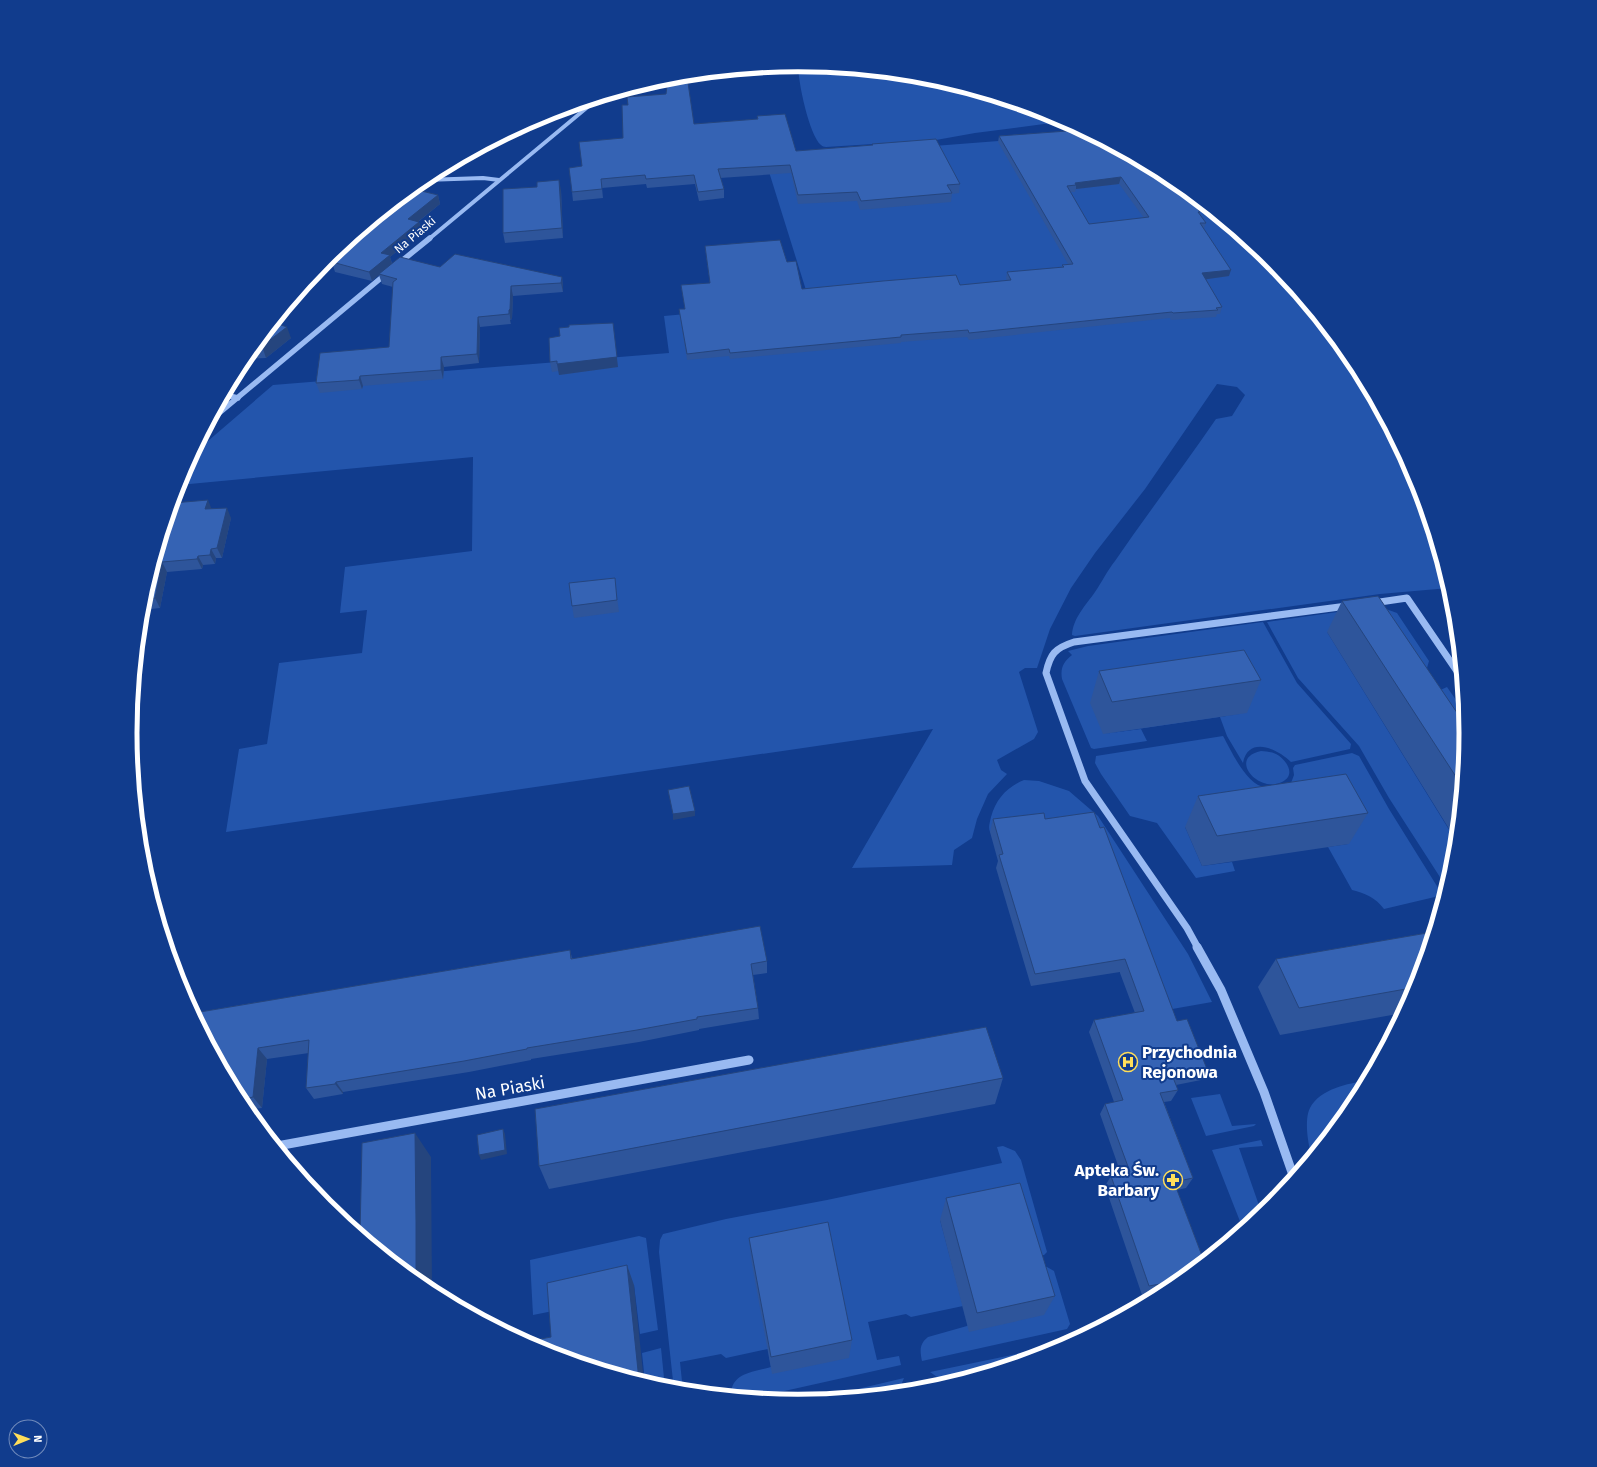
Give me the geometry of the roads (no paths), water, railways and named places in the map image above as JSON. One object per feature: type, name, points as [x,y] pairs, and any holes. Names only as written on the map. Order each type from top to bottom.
[{"type":"street","name":"Na Piaski","points":[[221,411],[588,106]]},
{"type":"street","points":[[437,180],[483,178],[499,180]]},
{"type":"street","points":[[230,396],[238,398]]},
{"type":"street","points":[[1367,603],[1406,598],[1457,671]]},
{"type":"street","points":[[1292,1174],[1264,1092],[1221,990],[1187,928],[1085,781],[1049,684],[1047,668],[1048,662],[1053,653],[1061,646],[1074,642],[1351,606]]},
{"type":"street","name":"Na Piaski","points":[[281,1145],[748,1060]]},
{"type":"place","name":"Przychodnia Rejonowa","points":[[1128,1062]]},
{"type":"place","name":"Apteka Św. Barbary","points":[[1173,1180]]}]
